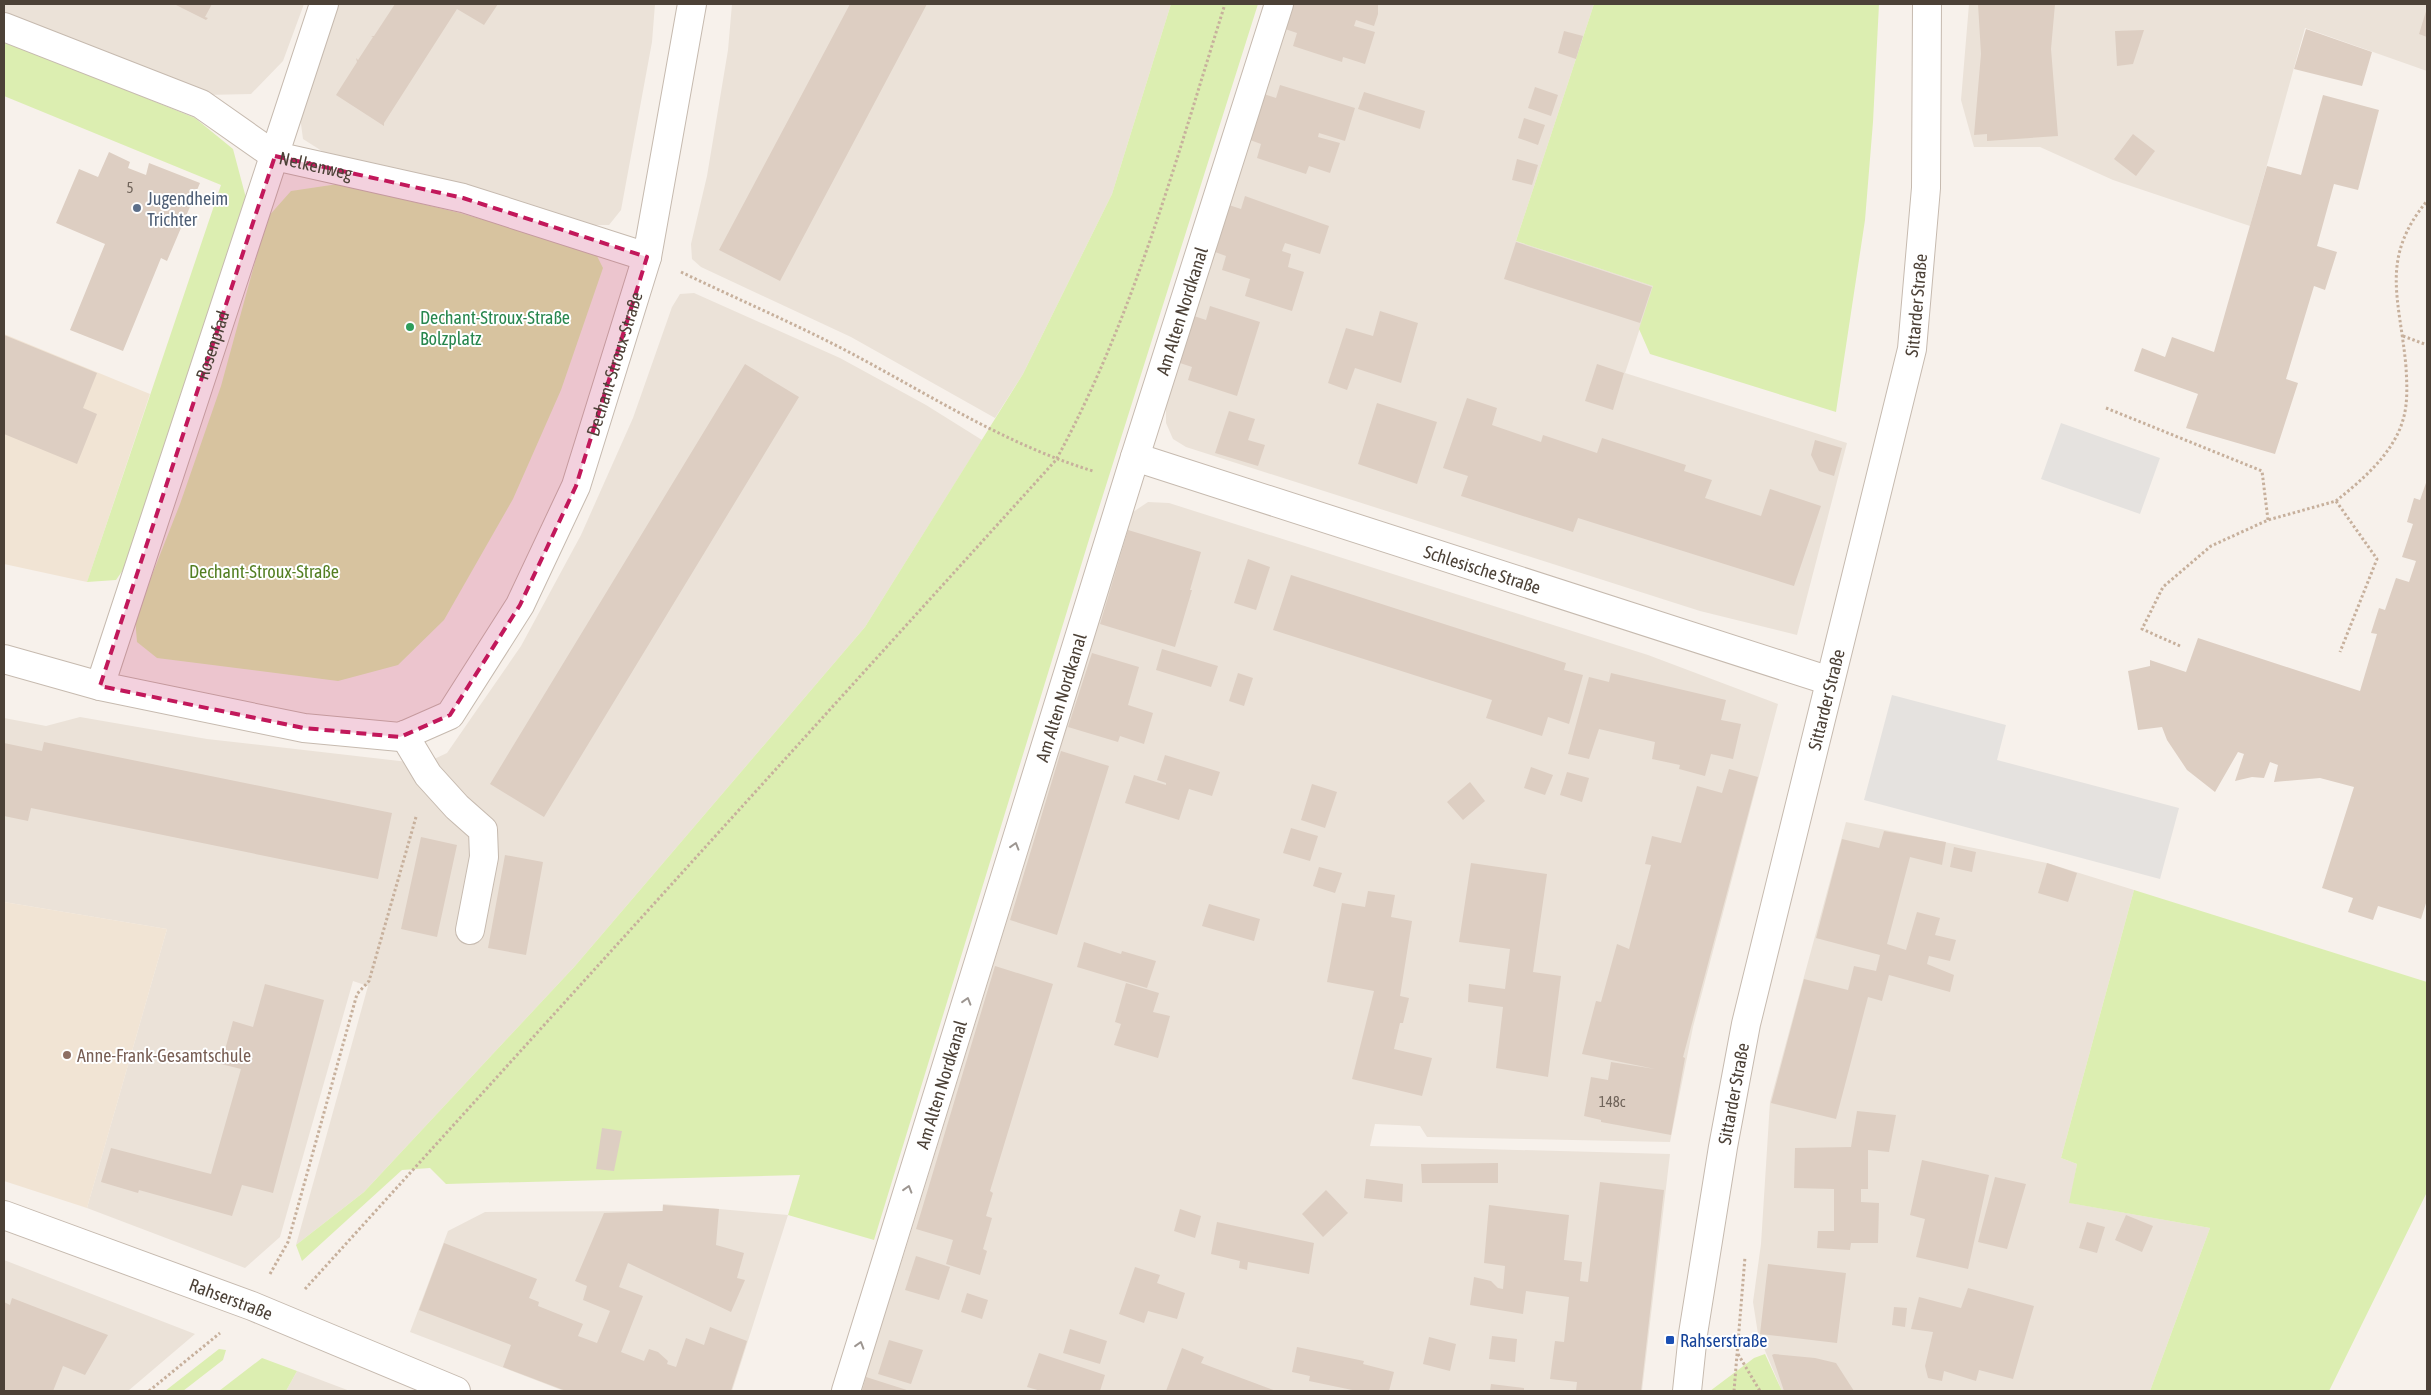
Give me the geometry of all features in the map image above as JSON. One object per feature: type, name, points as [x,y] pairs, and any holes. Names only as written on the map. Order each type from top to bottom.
[{"type":"street","name":"Rosenpfad","points":[[100,686],[324,4]]},
{"type":"street","name":"Dechant-Stroux-Straße","points":[[4,659],[100,686],[304,728],[400,737],[450,715],[520,605],[576,486],[647,257],[692,4]]},
{"type":"street","name":"Am Alten Nordkanal","points":[[846,1391],[1131,469],[1279,4]]},
{"type":"street","name":"Sittarder Straße","points":[[1687,1391],[1693,1334],[1721,1157],[1746,1024],[1912,349],[1926,188],[1927,4]]},
{"type":"street","name":"Nelkenweg","points":[[4,27],[201,104],[275,156],[463,198],[647,257]]},
{"type":"street","name":"Schlesische Straße","points":[[1131,469],[1830,681]]},
{"type":"street","points":[[404,735],[428,775],[457,808],[483,830],[484,857],[470,930]]},
{"type":"street","name":"Rahserstraße","points":[[4,1215],[252,1306],[456,1391]]},
{"type":"path","points":[[279,1317],[1056,460],[1083,410],[1110,351],[1143,261],[1226,4]]},
{"type":"path","points":[[2180,646],[2142,629],[2162,587],[2211,546],[2268,520],[2336,501],[2362,480],[2387,451],[2403,421],[2408,392],[2403,336],[2396,290],[2397,261],[2404,234],[2427,201]]},
{"type":"path","points":[[647,257],[845,350],[1006,438],[1056,460],[1131,469]]},
{"type":"path","points":[[2403,336],[2427,345]]},
{"type":"path","points":[[2106,408],[2262,471],[2268,520]]},
{"type":"path","points":[[2336,501],[2377,559],[2340,652]]},
{"type":"path","points":[[149,1391],[252,1306],[288,1242],[358,994],[369,981],[428,775]]},
{"type":"path","points":[[1738,1354],[1760,1391]]},
{"type":"highlighted area","points":[[275,156],[463,198],[647,257],[576,486],[520,605],[450,715],[400,737],[304,728],[100,686]]},
{"type":"shaded area","points":[[4,4],[304,4],[283,61],[251,94],[206,95],[4,15]]},
{"type":"shaded area","points":[[333,4],[655,4],[652,42],[621,210],[609,225],[593,225],[466,188],[336,160],[303,139],[298,101]]},
{"type":"shaded area","points":[[732,4],[1171,4],[1112,194],[1023,374],[995,418],[851,337],[701,267],[692,259],[691,244],[707,176],[728,50]]},
{"type":"shaded area","points":[[1292,4],[1594,4],[1516,241],[1654,286],[1625,373],[1847,443],[1797,635],[1700,611],[1186,447],[1173,439],[1166,423],[1166,406]]},
{"type":"shaded area","points":[[1969,4],[2427,4],[2427,71],[2305,28],[2250,226],[2113,180],[2040,147],[1974,147],[1961,100]]},
{"type":"shaded area","points":[[694,293],[840,358],[926,405],[982,440],[865,627],[575,966],[364,1192],[296,1245],[368,986],[353,981],[280,1237],[245,1268],[87,1208],[167,929],[4,902],[4,718],[46,726],[80,717],[207,739],[417,763],[432,760],[447,753],[521,646],[581,535],[633,418],[672,307],[680,294]]},
{"type":"shaded area","points":[[4,334],[150,394],[87,582],[4,564]]},
{"type":"shaded area","points":[[2061,423],[2160,458],[2140,514],[2041,479]]},
{"type":"shaded area","points":[[1148,502],[1169,503],[1648,655],[1778,704],[1693,1027],[1670,1142],[1427,1137],[1420,1126],[1375,1124],[1370,1146],[1670,1154],[1642,1391],[860,1391],[1133,512]]},
{"type":"shaded area","points":[[1892,695],[2006,725],[1997,760],[2179,808],[2160,879],[1864,800]]},
{"type":"shaded area","points":[[1846,822],[2047,863],[2134,890],[2061,1158],[2077,1164],[2070,1203],[2210,1228],[2150,1391],[1782,1391],[1758,1334],[1753,1302],[1761,1244],[1770,1102]]},
{"type":"shaded area","name":"Anne-Frank-Gesamtschule","points":[[4,902],[167,929],[87,1208],[4,1181]]},
{"type":"shaded area","points":[[663,1204],[788,1215],[732,1391],[564,1391],[410,1332],[448,1231],[485,1212],[662,1211]]},
{"type":"shaded area","points":[[4,1260],[195,1334],[128,1391],[4,1391]]},
{"type":"shaded area","points":[[297,1371],[350,1391],[286,1391]]},
{"type":"green space","points":[[1171,4],[1258,4],[1091,533],[874,1240],[788,1215],[800,1175],[446,1184],[430,1168],[402,1170],[302,1261],[296,1245],[364,1192],[575,966],[865,627],[1023,374],[1112,194]]},
{"type":"green space","points":[[1594,4],[1879,4],[1873,122],[1865,220],[1836,412],[1650,354],[1639,329],[1653,286],[1516,241]]},
{"type":"green space","points":[[4,43],[35,53],[195,118],[233,149],[246,198],[196,380],[134,554],[116,580],[87,582],[221,185],[4,96]]},
{"type":"green space","name":"Dechant-Stroux-Straße Bolzplatz","points":[[338,184],[460,213],[587,250],[597,256],[603,268],[561,390],[513,499],[444,620],[398,665],[338,681],[157,658],[137,642],[135,618],[180,504],[221,386],[267,218],[291,191]]},
{"type":"green space","points":[[2134,890],[2427,982],[2427,1192],[2329,1391],[2150,1391],[2210,1228],[2069,1203],[2077,1164],[2061,1158]]},
{"type":"green space","points":[[219,1349],[226,1350],[223,1360],[183,1391],[165,1391]]},
{"type":"green space","points":[[1765,1354],[1782,1391],[1710,1391],[1754,1358]]},
{"type":"green space","points":[[262,1358],[297,1371],[286,1391],[219,1391]]},
{"type":"building","points":[[174,4],[212,4],[205,17],[208,18],[206,20]]},
{"type":"building","points":[[395,4],[498,4],[484,25],[457,9],[384,123],[384,126],[336,95],[357,62],[356,58],[358,60],[373,37],[371,36],[374,36]]},
{"type":"building","points":[[850,4],[927,4],[780,281],[719,250]]},
{"type":"building","points":[[1293,4],[1378,4],[1378,14],[1374,26],[1356,20],[1354,26],[1375,32],[1365,64],[1343,57],[1342,62],[1293,46],[1297,33],[1285,29]]},
{"type":"building","points":[[1978,4],[2055,4],[2051,49],[2058,136],[1987,141],[1987,134],[1974,135],[1981,54]]},
{"type":"building","points":[[2427,8],[2427,37],[2419,34]]},
{"type":"building","points":[[2306,29],[2372,52],[2362,86],[2294,69]]},
{"type":"building","points":[[2144,30],[2133,64],[2117,66],[2115,31]]},
{"type":"building","points":[[1564,31],[1583,36],[1576,59],[1558,53]]},
{"type":"building","points":[[1280,85],[1355,108],[1345,141],[1319,133],[1318,137],[1340,143],[1330,173],[1309,166],[1306,174],[1257,158],[1261,144],[1250,140],[1264,94],[1276,98]]},
{"type":"building","points":[[1535,87],[1558,95],[1551,116],[1528,108]]},
{"type":"building","points":[[1364,92],[1425,111],[1420,129],[1358,109]]},
{"type":"building","points":[[2323,95],[2379,110],[2358,190],[2334,184],[2317,246],[2337,252],[2325,290],[2314,286],[2286,379],[2298,383],[2275,454],[2186,428],[2198,394],[2134,371],[2142,348],[2165,357],[2172,337],[2214,352],[2267,166],[2301,175]]},
{"type":"building","points":[[1524,118],[1545,125],[1538,145],[1518,138]]},
{"type":"building","points":[[2133,134],[2155,151],[2136,176],[2114,159]]},
{"type":"building","points":[[109,152],[130,162],[128,168],[146,175],[149,163],[200,183],[167,261],[161,258],[123,351],[70,330],[105,244],[56,223],[79,169],[98,177]]},
{"type":"building","points":[[1517,159],[1538,165],[1532,185],[1512,180]]},
{"type":"building","points":[[1245,196],[1329,226],[1320,254],[1285,243],[1282,251],[1291,254],[1288,267],[1304,272],[1292,311],[1245,296],[1250,279],[1222,270],[1226,256],[1215,252],[1229,205],[1241,209]]},
{"type":"building","points":[[1516,242],[1652,287],[1640,323],[1504,279]]},
{"type":"building","points":[[1210,306],[1260,322],[1237,396],[1188,380],[1192,367],[1180,363],[1194,316],[1206,320]]},
{"type":"building","points":[[1380,311],[1418,323],[1401,383],[1355,368],[1347,390],[1328,383],[1346,328],[1373,336]]},
{"type":"building","points":[[4,335],[97,373],[83,408],[97,414],[77,464],[4,434]]},
{"type":"building","points":[[745,364],[799,397],[544,817],[490,784]]},
{"type":"building","points":[[1597,364],[1624,373],[1613,410],[1585,401]]},
{"type":"building","points":[[1467,398],[1497,408],[1492,425],[1541,442],[1543,435],[1597,453],[1602,438],[1686,465],[1684,471],[1712,480],[1705,498],[1761,516],[1770,489],[1821,506],[1794,586],[1578,518],[1573,532],[1461,496],[1468,476],[1443,468]]},
{"type":"building","points":[[1377,403],[1437,422],[1417,484],[1358,464]]},
{"type":"building","points":[[1229,411],[1255,419],[1248,440],[1265,445],[1258,466],[1215,453]]},
{"type":"building","points":[[1815,440],[1842,448],[1834,476],[1819,471],[1811,455]]},
{"type":"building","points":[[2427,480],[2427,900],[2421,919],[2378,906],[2373,920],[2348,912],[2353,898],[2322,888],[2354,787],[2320,778],[2274,782],[2278,765],[2270,762],[2264,778],[2252,777],[2235,781],[2244,754],[2238,752],[2215,792],[2187,770],[2167,740],[2162,727],[2138,730],[2128,671],[2150,666],[2150,660],[2186,672],[2198,638],[2360,691],[2377,634],[2371,633],[2379,608],[2385,610],[2396,578],[2409,582],[2416,561],[2402,557],[2413,524],[2407,522],[2414,498],[2420,500]]},
{"type":"building","points":[[1128,530],[1201,552],[1175,647],[1100,624]]},
{"type":"building","points":[[1248,559],[1270,567],[1256,610],[1234,603]]},
{"type":"building","points":[[1291,575],[1566,663],[1564,670],[1583,675],[1569,724],[1548,717],[1542,736],[1486,718],[1492,700],[1273,630]]},
{"type":"building","points":[[1162,649],[1218,666],[1211,687],[1156,670]]},
{"type":"building","points":[[1092,653],[1139,667],[1128,705],[1153,713],[1144,744],[1120,736],[1118,742],[1068,727]]},
{"type":"building","points":[[1238,673],[1253,678],[1244,706],[1229,701]]},
{"type":"building","points":[[1611,673],[1726,700],[1721,720],[1741,724],[1733,759],[1711,754],[1705,776],[1679,769],[1680,765],[1652,759],[1655,742],[1599,729],[1589,759],[1568,754],[1589,677],[1609,682]]},
{"type":"building","points":[[44,742],[392,813],[378,879],[31,808],[28,821],[4,816],[4,743],[42,751]]},
{"type":"building","points":[[1061,751],[1109,766],[1057,935],[1010,920]]},
{"type":"building","points":[[1165,755],[1220,772],[1212,796],[1189,789],[1179,820],[1125,803],[1134,775],[1166,785],[1166,783],[1157,780]]},
{"type":"building","points":[[1531,767],[1553,775],[1545,795],[1524,788]]},
{"type":"building","points":[[1729,769],[1758,777],[1683,1057],[1685,1058],[1671,1135],[1601,1122],[1601,1120],[1584,1116],[1591,1077],[1608,1080],[1611,1062],[1655,1069],[1582,1054],[1596,1001],[1601,1002],[1617,944],[1629,949],[1651,865],[1645,864],[1652,836],[1681,843],[1697,786],[1722,793]]},
{"type":"building","points":[[1567,772],[1589,778],[1582,802],[1560,795]]},
{"type":"building","points":[[1470,782],[1485,801],[1463,820],[1447,802]]},
{"type":"building","points":[[1312,784],[1337,792],[1325,828],[1301,820]]},
{"type":"building","points":[[1291,828],[1318,836],[1310,861],[1283,853]]},
{"type":"building","points":[[1884,831],[1946,842],[1942,865],[1910,857],[1887,944],[1906,950],[1917,912],[1940,918],[1935,935],[1956,940],[1950,961],[1929,956],[1927,964],[1954,975],[1950,992],[1889,975],[1882,1001],[1868,997],[1836,1119],[1771,1103],[1804,979],[1848,990],[1854,966],[1876,971],[1880,955],[1816,938],[1842,839],[1879,848]]},
{"type":"building","points":[[421,837],[457,845],[437,937],[401,929]]},
{"type":"building","points":[[1954,847],[1976,852],[1972,872],[1950,867]]},
{"type":"building","points":[[505,855],[543,862],[526,955],[488,948]]},
{"type":"building","points":[[1471,863],[1547,874],[1533,972],[1561,976],[1548,1077],[1496,1068],[1503,1007],[1468,1002],[1469,984],[1505,989],[1510,949],[1459,942]]},
{"type":"building","points":[[2047,863],[2077,873],[2068,902],[2038,893]]},
{"type":"building","points":[[1319,867],[1342,873],[1335,893],[1313,886]]},
{"type":"building","points":[[1368,891],[1395,895],[1391,917],[1412,921],[1400,996],[1409,998],[1403,1023],[1400,1023],[1394,1049],[1432,1058],[1422,1096],[1352,1079],[1374,991],[1327,982],[1342,903],[1365,907]]},
{"type":"building","points":[[1209,904],[1260,919],[1254,941],[1202,926]]},
{"type":"building","points":[[1084,942],[1121,954],[1122,951],[1156,961],[1147,988],[1077,967]]},
{"type":"building","points":[[995,966],[1053,984],[990,1191],[993,1193],[986,1216],[992,1218],[983,1249],[987,1251],[980,1275],[946,1264],[953,1240],[916,1229]]},
{"type":"building","points":[[1126,983],[1159,993],[1153,1012],[1170,1016],[1158,1058],[1114,1045],[1121,1024],[1115,1022]]},
{"type":"building","points":[[265,984],[324,1000],[273,1193],[242,1185],[232,1216],[139,1190],[138,1193],[101,1182],[111,1148],[211,1174],[241,1069],[221,1064],[233,1021],[253,1027]]},
{"type":"building","points":[[1857,1111],[1896,1115],[1889,1152],[1868,1150],[1868,1189],[1861,1189],[1861,1202],[1879,1203],[1878,1243],[1851,1243],[1850,1250],[1817,1248],[1818,1231],[1834,1231],[1834,1189],[1794,1188],[1795,1148],[1851,1147]]},
{"type":"building","points":[[602,1128],[622,1131],[614,1171],[596,1169]]},
{"type":"building","points":[[1922,1160],[1989,1175],[1968,1269],[1916,1257],[1925,1219],[1910,1215]]},
{"type":"building","points":[[1498,1163],[1498,1183],[1422,1183],[1421,1164]]},
{"type":"building","points":[[1995,1177],[2026,1184],[2007,1249],[1978,1242]]},
{"type":"building","points":[[1366,1179],[1403,1184],[1402,1202],[1364,1198]]},
{"type":"building","points":[[1600,1182],[1664,1190],[1641,1391],[1576,1391],[1577,1382],[1550,1379],[1555,1341],[1564,1342],[1569,1297],[1526,1291],[1523,1314],[1470,1305],[1474,1277],[1491,1281],[1498,1288],[1503,1289],[1505,1266],[1484,1263],[1489,1205],[1569,1215],[1564,1260],[1582,1262],[1580,1281],[1588,1282]]},
{"type":"building","points":[[1326,1190],[1348,1213],[1323,1237],[1302,1214]]},
{"type":"building","points":[[663,1205],[719,1209],[716,1245],[744,1253],[737,1278],[745,1280],[731,1312],[628,1263],[619,1287],[643,1296],[621,1352],[644,1361],[649,1349],[658,1352],[668,1361],[667,1364],[676,1367],[686,1338],[704,1345],[710,1327],[747,1341],[731,1391],[566,1391],[503,1367],[511,1345],[419,1310],[444,1243],[537,1279],[529,1298],[539,1302],[538,1306],[583,1324],[578,1336],[597,1343],[610,1311],[583,1300],[587,1286],[575,1281],[604,1213],[663,1211]]},
{"type":"building","points":[[1180,1209],[1201,1216],[1195,1238],[1174,1231]]},
{"type":"building","points":[[2126,1215],[2153,1226],[2142,1252],[2115,1240]]},
{"type":"building","points":[[1217,1222],[1314,1243],[1309,1274],[1248,1262],[1247,1270],[1239,1268],[1240,1261],[1211,1254]]},
{"type":"building","points":[[2087,1222],[2105,1227],[2097,1253],[2079,1248]]},
{"type":"building","points":[[916,1256],[950,1267],[939,1300],[905,1290]]},
{"type":"building","points":[[1768,1264],[1846,1273],[1837,1343],[1760,1334]]},
{"type":"building","points":[[1135,1267],[1160,1275],[1157,1283],[1185,1293],[1177,1319],[1148,1311],[1144,1323],[1119,1314]]},
{"type":"building","points":[[1968,1288],[2034,1306],[2013,1379],[1979,1370],[1976,1381],[1944,1371],[1942,1381],[1928,1378],[1925,1366],[1933,1332],[1911,1329],[1919,1297],[1961,1308]]},
{"type":"building","points":[[967,1293],[988,1300],[982,1319],[961,1312]]},
{"type":"building","points":[[12,1298],[108,1335],[85,1375],[63,1366],[53,1391],[4,1391],[4,1302],[10,1305]]},
{"type":"building","points":[[1894,1307],[1907,1308],[1905,1327],[1892,1325]]},
{"type":"building","points":[[1070,1329],[1107,1341],[1100,1364],[1063,1353]]},
{"type":"building","points":[[1492,1336],[1517,1339],[1515,1362],[1489,1359]]},
{"type":"building","points":[[1429,1337],[1456,1344],[1450,1371],[1423,1364]]},
{"type":"building","points":[[889,1340],[923,1350],[911,1384],[878,1374]]},
{"type":"building","points":[[1297,1347],[1364,1361],[1363,1364],[1394,1372],[1389,1391],[1357,1391],[1309,1381],[1310,1376],[1292,1372]]},
{"type":"building","points":[[1182,1348],[1204,1357],[1201,1363],[1276,1391],[1166,1391]]},
{"type":"building","points":[[1039,1353],[1105,1375],[1100,1391],[1041,1391],[1027,1387]]},
{"type":"building","points":[[1772,1355],[1815,1358],[1836,1363],[1854,1391],[1784,1391]]},
{"type":"building","points":[[866,1377],[910,1391],[862,1391]]},
{"type":"building","points":[[1491,1384],[1524,1388],[1524,1391],[1490,1391]]},
{"type":"place","name":"Jugendheim Trichter","points":[[137,208]]},
{"type":"place","name":"Dechant-Stroux-Straße Bolzplatz","points":[[410,327]]},
{"type":"place","name":"Anne-Frank-Gesamtschule","points":[[67,1055]]},
{"type":"place","name":"Rahserstraße","points":[[1670,1340]]}]
